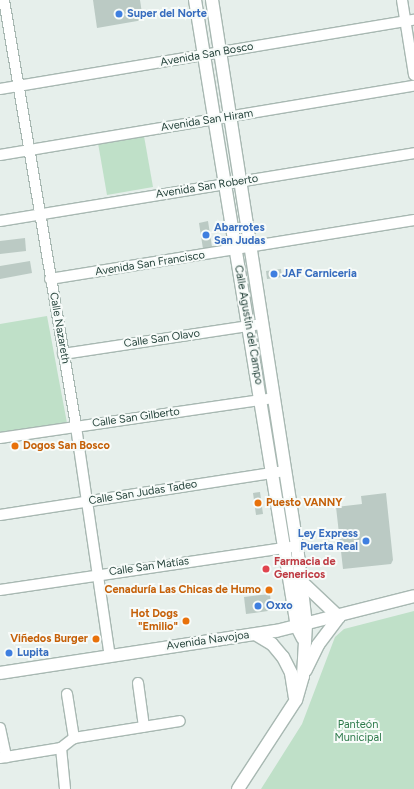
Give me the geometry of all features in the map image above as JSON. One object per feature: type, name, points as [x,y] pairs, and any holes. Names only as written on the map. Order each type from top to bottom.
[{"type":"street","name":"Calle Nazareth","points":[[4,0],[39,215],[76,427],[110,656]]},
{"type":"street","name":"Calle Agustín del Campo","points":[[195,0],[249,327],[285,471],[302,582],[301,626]]},
{"type":"street","name":"Calle Agustín del Campo","points":[[212,0],[231,117],[261,324],[272,473],[301,626]]},
{"type":"street","points":[[402,0],[410,20],[414,75]]},
{"type":"street","name":"Avenida San Bosco","points":[[0,89],[410,20]]},
{"type":"street","name":"Avenida San Hiram","points":[[0,155],[414,86]]},
{"type":"street","name":"Avenida San Roberto","points":[[0,221],[414,153]]},
{"type":"street","name":"Avenida San Francisco","points":[[50,280],[236,251],[414,220]]},
{"type":"street","name":"Calle San Olavo","points":[[63,354],[261,324]]},
{"type":"street","name":"Calle San Gilberto","points":[[0,438],[267,399]]},
{"type":"street","name":"Calle San Judas Tadeo","points":[[0,515],[285,471]]},
{"type":"street","name":"Calle San Matías","points":[[0,590],[297,546]]},
{"type":"street","points":[[238,789],[296,700],[303,676],[318,645],[339,617],[302,582]]},
{"type":"street","name":"Avenida Navojoa","points":[[0,673],[301,626],[414,596]]},
{"type":"street","points":[[301,626],[303,639],[303,676]]},
{"type":"street","points":[[257,634],[272,644],[283,657],[291,673],[296,700]]},
{"type":"street","points":[[138,683],[144,727]]},
{"type":"street","points":[[66,694],[74,738]]},
{"type":"street","points":[[0,728],[3,758],[61,748],[74,738],[180,721]]},
{"type":"street","points":[[61,748],[65,789]]},
{"type":"green space","points":[[144,136],[153,187],[107,195],[98,143]]},
{"type":"green space","points":[[47,316],[67,423],[0,432],[0,324]]},
{"type":"green space","name":"Panteón Municipal","points":[[414,611],[414,789],[261,789],[302,724],[335,637],[344,629]]},
{"type":"building","name":"Super del Norte","points":[[93,0],[140,0],[143,20],[97,28]]},
{"type":"building","name":"Abarrotes San Judas","points":[[208,221],[212,247],[203,249],[199,223]]},
{"type":"building","points":[[25,238],[26,251],[0,254],[0,241]]},
{"type":"building","points":[[30,261],[32,273],[0,279],[0,266]]},
{"type":"building","name":"JAF Carniceria","points":[[281,269],[282,277],[267,279],[266,271]]},
{"type":"building","name":"Puesto VANNY","points":[[260,492],[263,514],[256,515],[253,493]]},
{"type":"building","name":"Ley Express Puerta Real","points":[[386,493],[393,560],[391,564],[343,569],[336,507],[362,504],[361,496]]},
{"type":"building","name":"Oxxo","points":[[270,594],[271,604],[268,611],[246,614],[244,597]]},
{"type":"place","name":"Super del Norte","points":[[119,14]]},
{"type":"place","name":"Abarrotes San Judas","points":[[206,235]]},
{"type":"place","name":"JAF Carniceria","points":[[274,274]]},
{"type":"place","name":"Dogos San Bosco","points":[[15,446]]},
{"type":"place","name":"Puesto VANNY","points":[[258,503]]},
{"type":"place","name":"Ley Express Puerta Real","points":[[366,541]]},
{"type":"place","name":"Farmacia de Genericos","points":[[266,569]]},
{"type":"place","name":"Cenaduría Las Chicas de Humo","points":[[269,590]]},
{"type":"place","name":"Oxxo","points":[[258,606]]},
{"type":"place","name":"Hot Dogs \"Emilio\"","points":[[186,621]]},
{"type":"place","name":"Viñedos Burger","points":[[96,639]]},
{"type":"place","name":"Lupita","points":[[9,653]]}]
